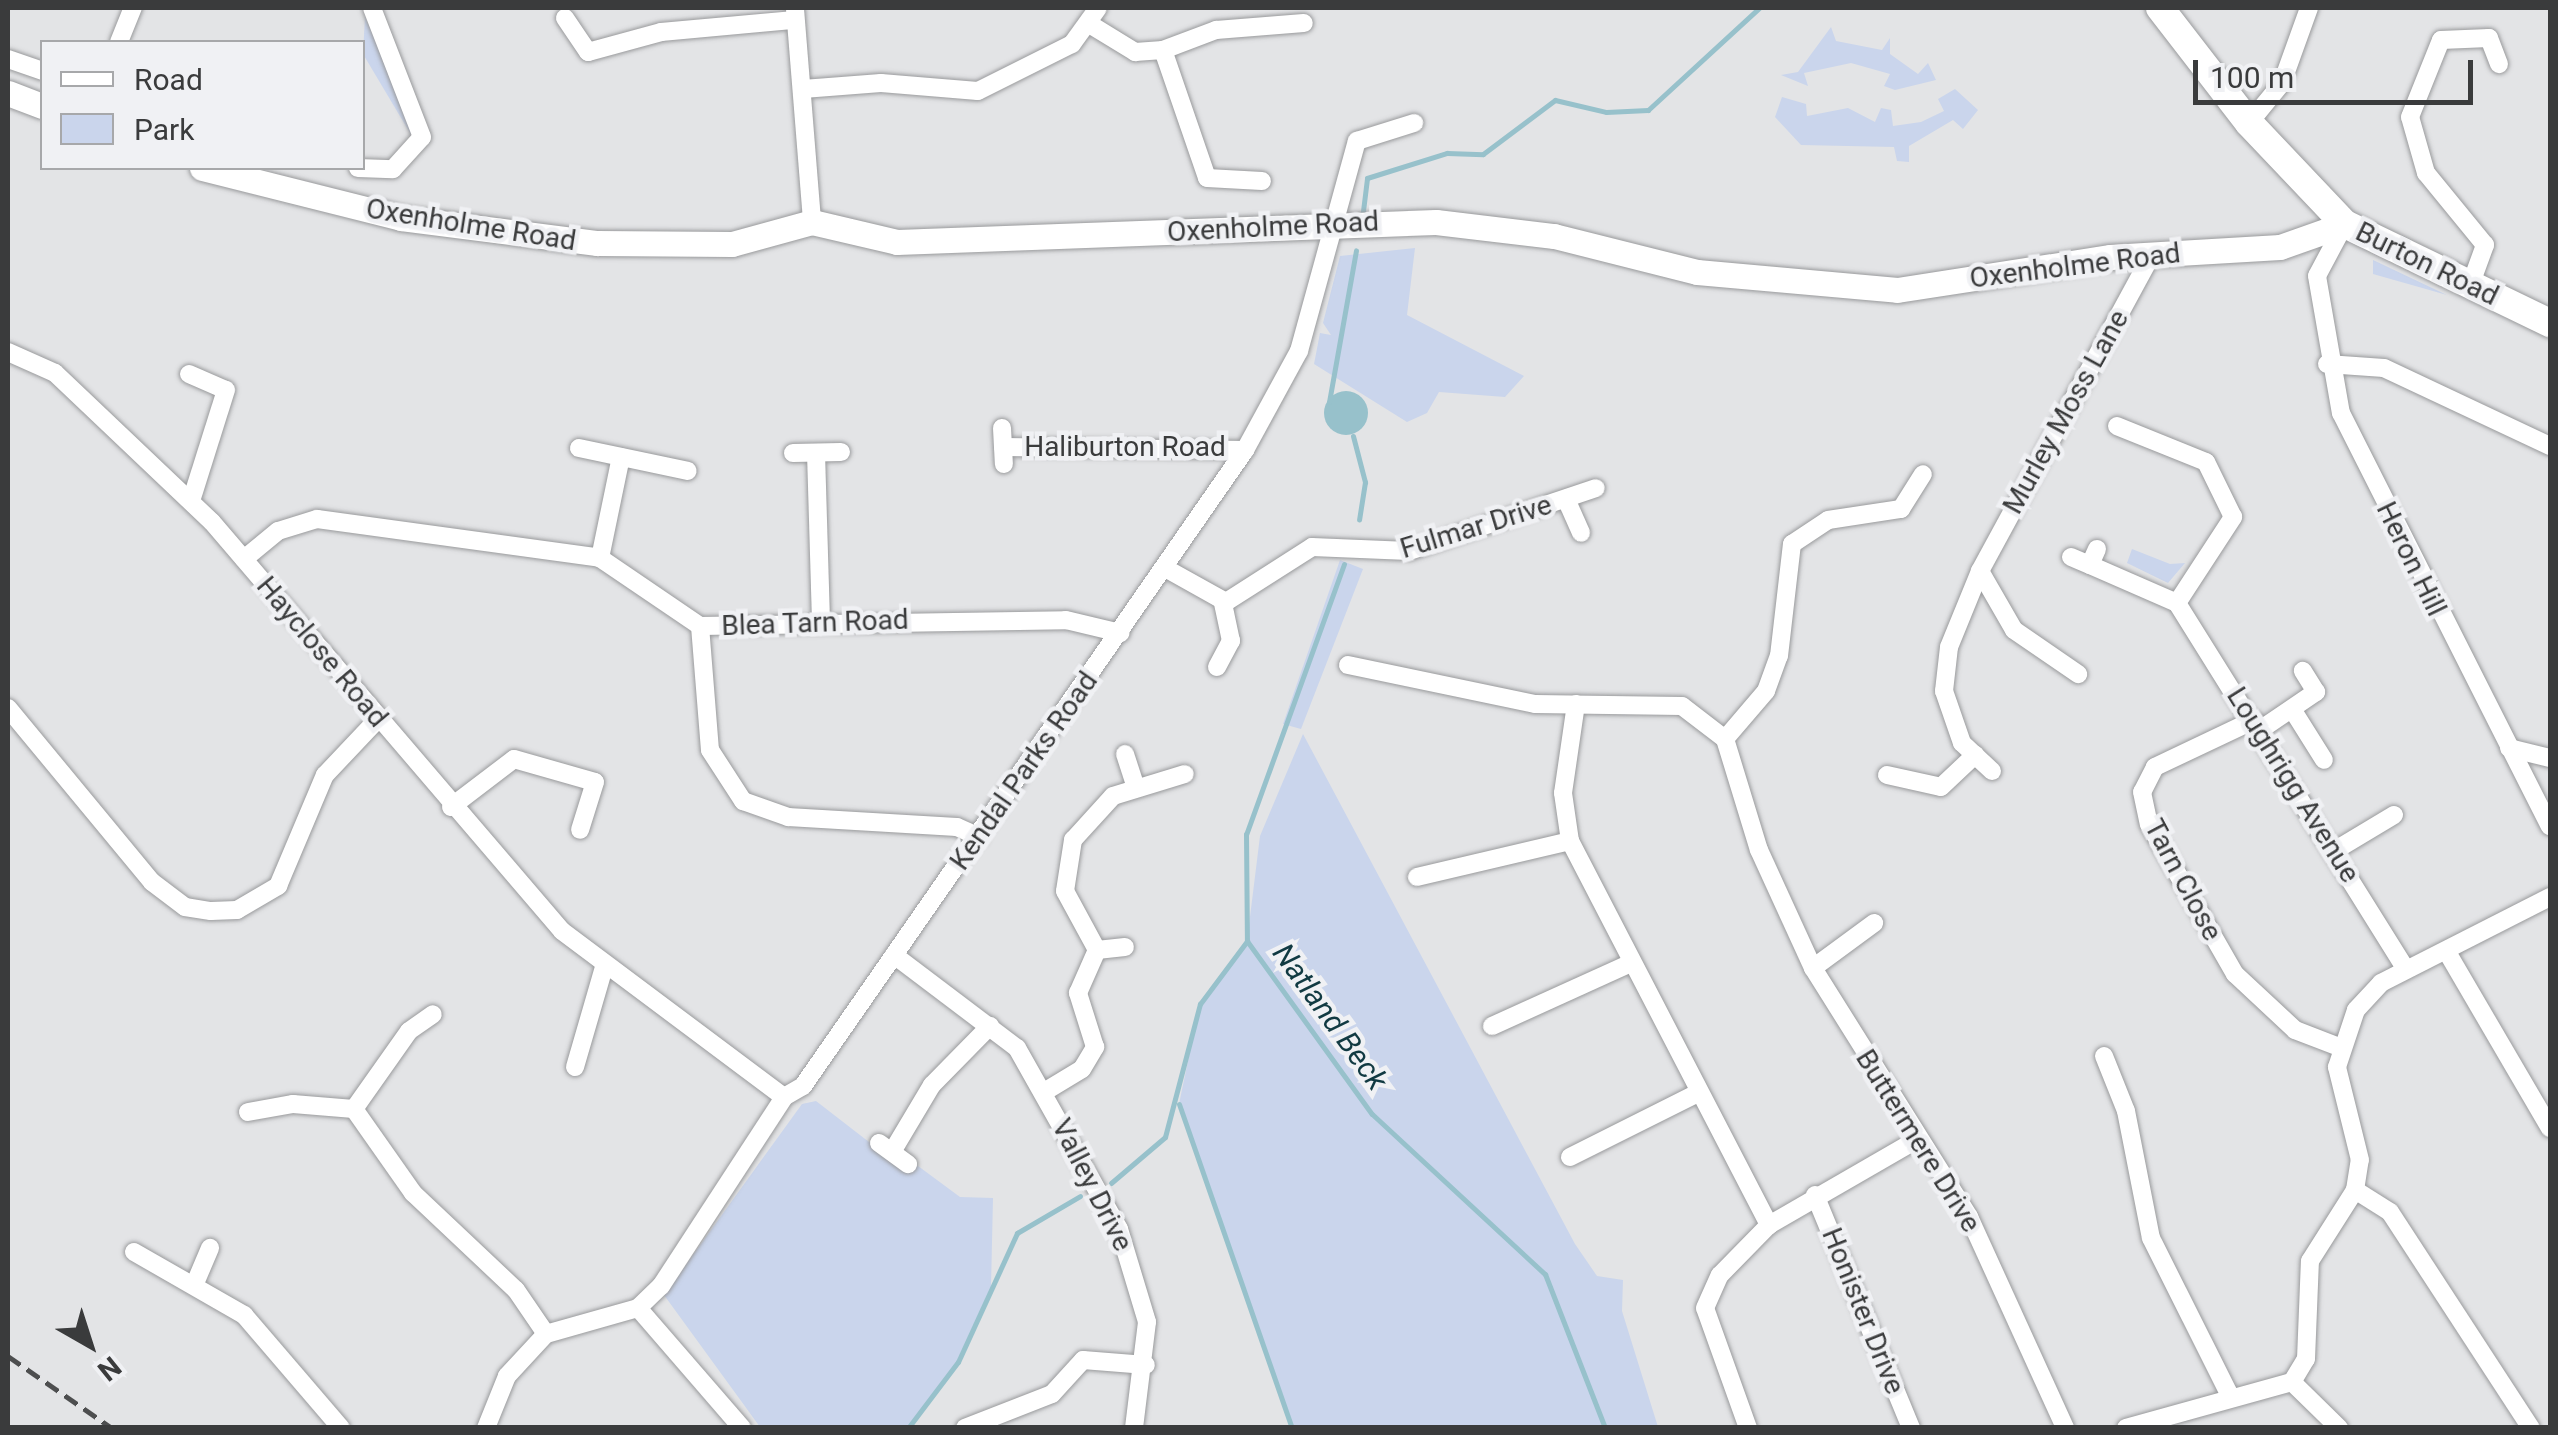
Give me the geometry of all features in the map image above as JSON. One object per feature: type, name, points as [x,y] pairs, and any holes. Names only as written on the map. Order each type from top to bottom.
[{"type":"main road","name":"Burton Road","points":[[2160,8],[2249,123],[2346,224],[2550,323]]},
{"type":"main road","points":[[8,93],[40,105]]},
{"type":"main road","name":"Oxenholme Road","points":[[211,170],[516,236],[732,244],[812,222],[896,242],[1328,224],[1494,226],[1697,272],[1896,290],[2153,253],[2280,247],[2346,224]]},
{"type":"street","points":[[120,40],[133,8]]},
{"type":"street","points":[[365,168],[393,170],[422,137],[372,8]]},
{"type":"street","points":[[2249,123],[2274,98],[2308,8]]},
{"type":"street","points":[[566,18],[588,52],[661,32],[795,14],[812,222]]},
{"type":"street","points":[[803,89],[881,82],[978,91],[1031,70],[1095,16],[1135,52],[1163,50],[1216,30],[1304,24]]},
{"type":"street","points":[[2470,286],[2485,245],[2426,173],[2410,118],[2441,40],[2488,38],[2499,64]]},
{"type":"street","points":[[1163,50],[1199,167],[1208,178],[1262,182]]},
{"type":"street","points":[[8,59],[40,70]]},
{"type":"street","name":"Kendal Parks Road","points":[[638,1308],[661,1286],[784,1097],[803,1086],[979,838],[1245,450],[1300,351],[1328,224],[1357,142],[1414,123]]},
{"type":"street","name":"Heron Hill","points":[[2346,224],[2319,263],[2328,364],[2372,479],[2550,826]]},
{"type":"street","name":"Murley Moss Lane","points":[[1992,771],[1975,755],[1944,691],[1948,647],[1980,571],[2153,253]]},
{"type":"street","name":"Hayclose Road","points":[[8,352],[54,374],[190,501],[244,559],[451,807],[604,967],[784,1097]]},
{"type":"street","points":[[2328,364],[2366,362],[2550,446]]},
{"type":"street","points":[[189,374],[226,390],[190,501]]},
{"type":"street","points":[[2071,557],[2094,557],[2177,603],[2234,502],[2206,462],[2130,425]]},
{"type":"street","name":"Haliburton Road","points":[[1003,446],[1245,450]]},
{"type":"street","points":[[579,448],[688,471]]},
{"type":"street","points":[[816,452],[822,622]]},
{"type":"street","points":[[794,453],[841,452]]},
{"type":"street","points":[[600,558],[621,457]]},
{"type":"street","points":[[1348,664],[1499,700],[1682,706],[1726,739],[1766,691],[1779,656],[1792,544],[1828,520],[1901,509],[1924,474]]},
{"type":"street","name":"Fulmar Drive","points":[[1223,602],[1312,547],[1409,551],[1596,488]]},
{"type":"street","name":"Fulmar Drive","points":[[1566,499],[1581,533]]},
{"type":"street","name":"Blea Tarn Road","points":[[244,559],[278,531],[316,519],[600,558],[700,626],[1066,620],[1120,633]]},
{"type":"street","points":[[1165,568],[1223,602],[1231,641],[1217,667]]},
{"type":"street","points":[[1980,571],[2014,630],[2078,674]]},
{"type":"street","name":"Loughrigg Avenue","points":[[2177,603],[2257,725],[2406,969]]},
{"type":"street","points":[[700,626],[710,750],[743,802],[788,817],[957,827],[979,838]]},
{"type":"street","points":[[2304,670],[2316,692],[2292,709],[2324,760]]},
{"type":"street","points":[[1576,704],[1563,792],[1570,841],[1696,1094],[1769,1226]]},
{"type":"street","points":[[8,708],[152,882],[185,908],[211,911],[237,910],[278,886],[325,775],[378,718]]},
{"type":"street","name":"Tarn Close","points":[[2292,709],[2155,767],[2142,792],[2149,824],[2235,974],[2295,1030],[2339,1047]]},
{"type":"street","name":"Buttermere Drive","points":[[1726,739],[1759,850],[1813,968],[1916,1140],[1969,1217],[2065,1428]]},
{"type":"street","points":[[2509,748],[2550,758]]},
{"type":"street","points":[[1125,754],[1136,788]]},
{"type":"street","points":[[1887,776],[1941,787],[1975,755]]},
{"type":"street","points":[[451,807],[514,759],[595,782],[580,830]]},
{"type":"street","points":[[1097,950],[1065,891],[1068,857],[1096,808],[1136,788],[1186,774]]},
{"type":"street","points":[[2334,851],[2394,816]]},
{"type":"street","points":[[1417,877],[1570,841]]},
{"type":"street","points":[[2126,1428],[2229,1394],[2292,1382],[2306,1359],[2310,1261],[2355,1190],[2360,1160],[2339,1047],[2356,1010],[2406,969],[2447,952],[2550,896]]},
{"type":"street","points":[[1813,968],[1874,923]]},
{"type":"street","points":[[1097,950],[1125,947]]},
{"type":"street","points":[[1044,1092],[1082,1069],[1095,1047],[1078,993],[1097,950]]},
{"type":"street","points":[[2447,952],[2550,1128]]},
{"type":"street","name":"Valley Drive","points":[[894,956],[990,1026],[1044,1092],[1124,1240],[1147,1322],[1146,1365],[1134,1428]]},
{"type":"street","points":[[1492,1026],[1631,963]]},
{"type":"street","points":[[575,1066],[604,967]]},
{"type":"street","points":[[354,1109],[408,1031],[433,1014]]},
{"type":"street","points":[[908,1164],[885,1148],[932,1085],[990,1026]]},
{"type":"street","points":[[2104,1056],[2126,1111],[2150,1238],[2229,1394]]},
{"type":"street","points":[[1570,1157],[1696,1094]]},
{"type":"street","points":[[248,1112],[354,1109]]},
{"type":"street","points":[[354,1109],[413,1193],[516,1290],[546,1334]]},
{"type":"street","points":[[1748,1428],[1705,1308],[1738,1251],[1815,1195],[1916,1140]]},
{"type":"street","points":[[2355,1190],[2390,1212],[2531,1428]]},
{"type":"street","name":"Honister Drive","points":[[1815,1195],[1911,1428]]},
{"type":"street","points":[[196,1281],[210,1248]]},
{"type":"street","points":[[134,1252],[196,1281],[244,1315],[341,1428]]},
{"type":"street","points":[[486,1428],[507,1376],[546,1334],[638,1308],[742,1428]]},
{"type":"street","points":[[965,1428],[1052,1394],[1084,1360],[1146,1365]]},
{"type":"street","points":[[2292,1382],[2339,1428]]},
{"type":"green space","points":[[365,17],[400,96],[413,138],[365,57]]},
{"type":"green space","points":[[1831,27],[1836,41],[1882,50],[1890,38],[1890,54],[1918,74],[1928,63],[1936,80],[1895,90],[1884,86],[1890,74],[1851,63],[1804,73],[1808,86],[1781,75],[1798,72]]},
{"type":"green space","points":[[1955,89],[1978,110],[1963,129],[1953,120],[1909,146],[1909,162],[1897,161],[1894,147],[1801,145],[1775,117],[1782,97],[1806,104],[1807,116],[1848,108],[1875,122],[1881,108],[1891,110],[1893,126],[1921,122],[1944,111],[1938,99]]},
{"type":"green space","points":[[1415,248],[1407,315],[1524,376],[1505,397],[1439,392],[1427,413],[1407,422],[1314,364],[1320,333],[1331,335],[1323,323],[1340,256]]},
{"type":"green space","points":[[2373,260],[2447,295],[2373,274]]},
{"type":"green space","points":[[2132,549],[2170,564],[2185,563],[2168,583],[2127,563]]},
{"type":"green space","points":[[1340,560],[1363,569],[1301,729],[1283,724]]},
{"type":"green space","points":[[1303,734],[1575,1244],[1597,1276],[1623,1280],[1622,1311],[1658,1427],[1292,1427],[1179,1104],[1200,1004],[1247,941],[1260,836]]},
{"type":"green space","points":[[816,1101],[900,1166],[914,1163],[960,1197],[993,1198],[991,1287],[958,1362],[908,1427],[760,1427],[664,1295],[802,1104]]},
{"type":"shaded area","points":[[1346,391],[1362,397],[1368,413],[1362,429],[1346,435],[1330,429],[1324,413],[1330,397]]},
{"type":"waterway","name":"Natland Beck","points":[[1363,211],[1367,178],[1447,153],[1483,154],[1555,100],[1606,112],[1648,110],[1759,8]]},
{"type":"waterway","name":"Natland Beck","points":[[1329,402],[1356,250]]},
{"type":"waterway","name":"Natland Beck","points":[[1353,436],[1365,482],[1359,520]]},
{"type":"waterway","name":"Natland Beck","points":[[1344,564],[1246,834],[1247,941],[1372,1114],[1545,1274],[1605,1428]]},
{"type":"waterway","points":[[1111,1183],[1165,1137],[1200,1004],[1247,941]]},
{"type":"waterway","points":[[1179,1104],[1292,1428]]},
{"type":"waterway","points":[[908,1428],[958,1362],[1017,1233],[1080,1196]]},
{"type":"railway","points":[[8,1356],[112,1428]]}]
